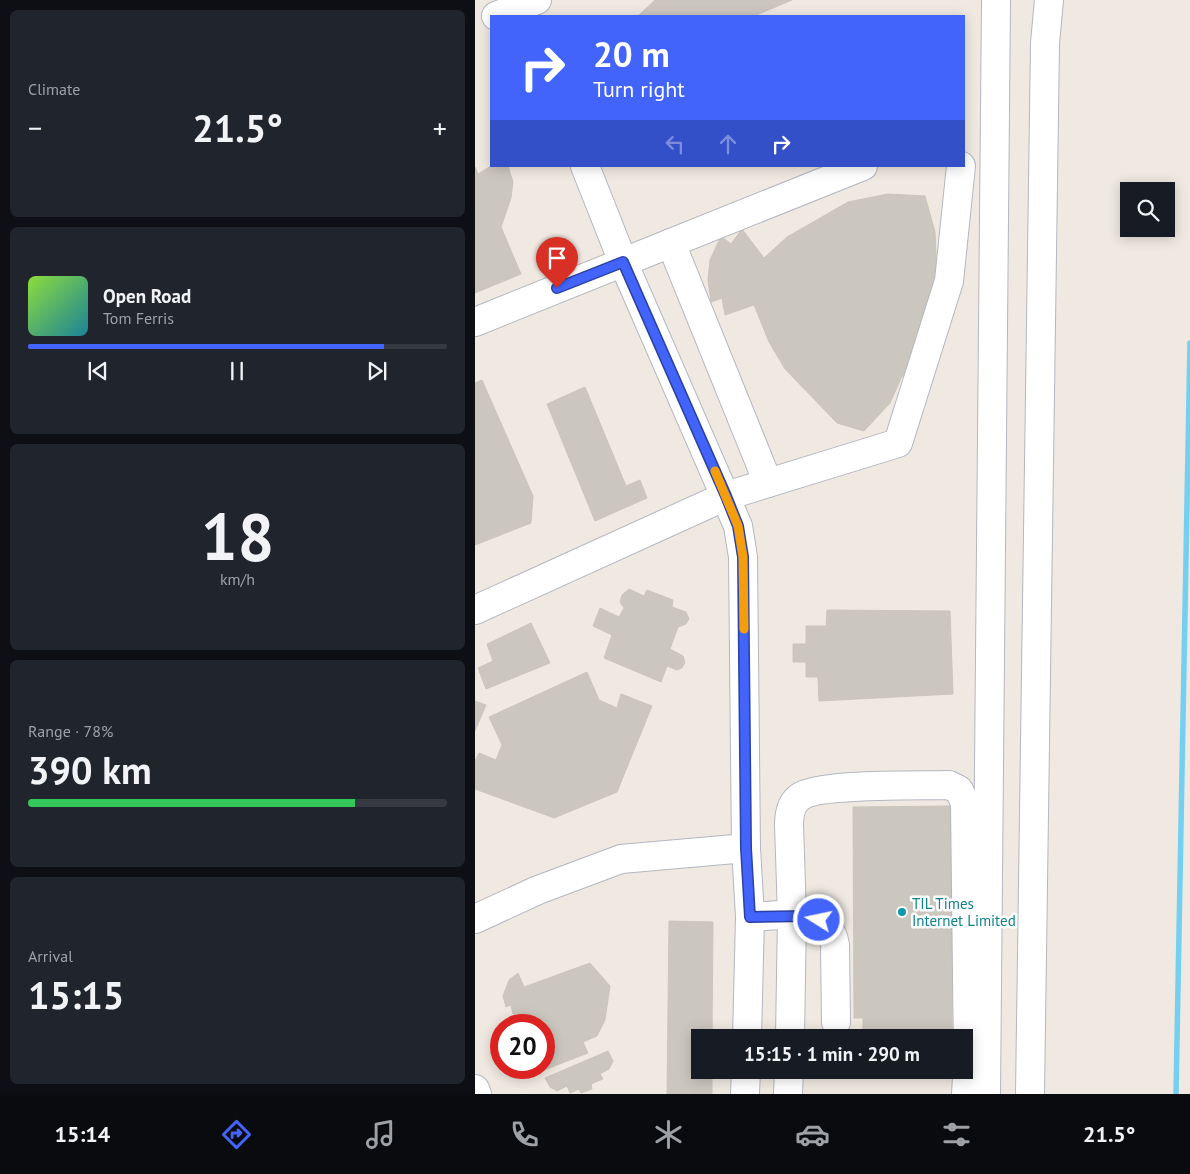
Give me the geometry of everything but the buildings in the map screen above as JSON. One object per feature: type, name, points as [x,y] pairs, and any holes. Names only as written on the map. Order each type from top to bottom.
[{"type":"lane","points":[[499,15],[537,0]]},
{"type":"lane","points":[[986,1094],[996,0]]},
{"type":"lane","points":[[1030,1094],[1044,63],[1049,0]]},
{"type":"lane","points":[[475,25],[490,18]]},
{"type":"lane","points":[[585,167],[623,262],[738,526],[743,557],[746,848],[750,917],[747,1029]]},
{"type":"lane","points":[[475,322],[861,167]]},
{"type":"lane","points":[[475,610],[726,496],[898,443],[949,281],[961,167]]},
{"type":"lane","points":[[671,243],[769,483]]},
{"type":"lane","points":[[790,1029],[792,915],[789,816],[795,801],[801,796],[824,788],[949,785],[959,790],[965,803],[968,1060],[966,1094]]},
{"type":"lane","points":[[475,919],[539,890],[621,858],[746,848]]},
{"type":"lane","points":[[750,917],[807,916],[819,920],[828,926],[834,934],[836,1022]]},
{"type":"lane","points":[[745,1094],[746,1079]]},
{"type":"lane","points":[[788,1094],[789,1079]]},
{"type":"lane","points":[[475,1089],[477,1094]]},
{"type":"waterway","points":[[1176,1094],[1190,343]]},
{"type":"slow traffic","points":[[715,471],[738,526],[743,557],[744,629]]},
{"type":"place","name":"TIL Times Internet Limited","points":[[902,912]]},
{"type":"route","points":[[557,288],[623,262],[726,496],[738,526],[743,557],[746,848],[750,917],[792,915],[807,916],[819,920]]}]
